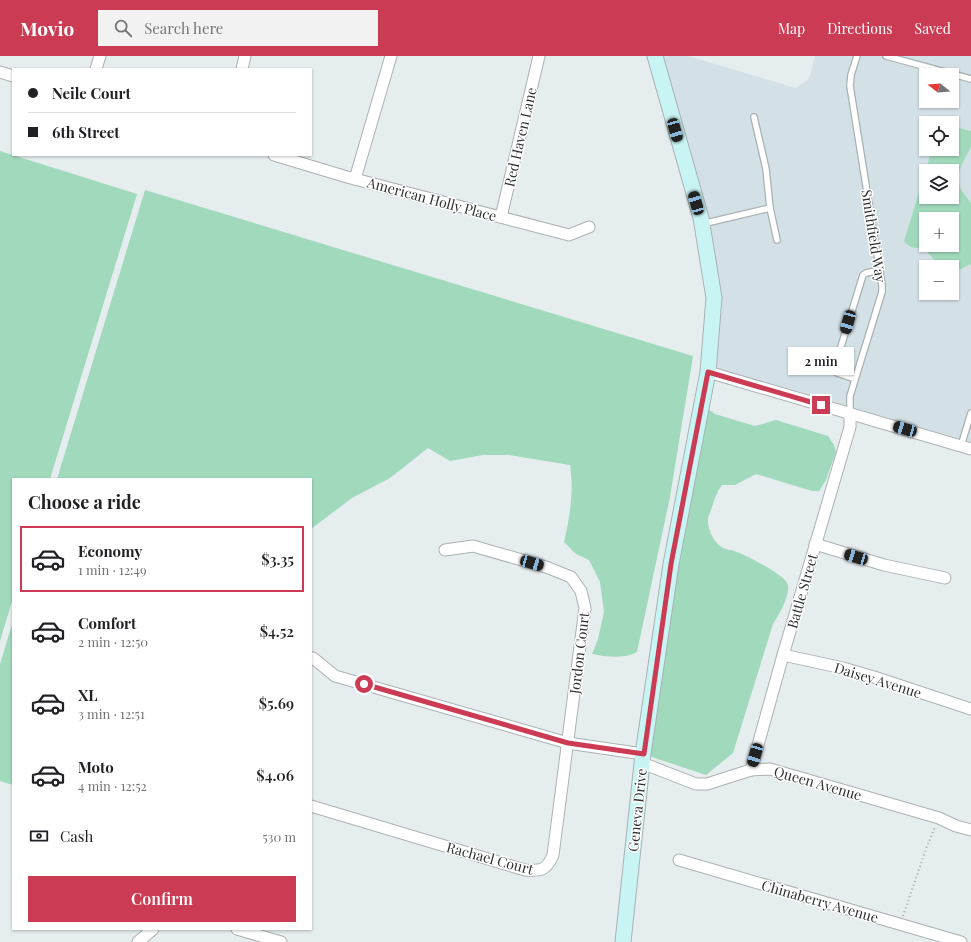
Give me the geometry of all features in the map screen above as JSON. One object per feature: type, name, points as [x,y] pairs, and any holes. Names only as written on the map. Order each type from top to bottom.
[{"type":"main road","name":"Geneva Drive","points":[[623,942],[643,758],[671,564],[708,372],[714,298],[702,224],[654,56]]},
{"type":"street","points":[[96,68],[100,56]]},
{"type":"street","points":[[242,68],[245,56]]},
{"type":"street","points":[[355,179],[392,56]]},
{"type":"street","name":"Red Haven Lane","points":[[501,217],[539,56]]},
{"type":"street","points":[[0,72],[12,76]]},
{"type":"street","name":"American Holly Place","points":[[277,156],[355,179],[569,235],[589,227]]},
{"type":"street","points":[[708,372],[966,447]]},
{"type":"street","name":"Battle Street","points":[[751,770],[850,427],[850,413]]},
{"type":"street","points":[[815,544],[884,565],[945,578]]},
{"type":"street","name":"Jordon Court","points":[[445,550],[473,546],[546,567],[571,577],[581,591],[585,608],[568,743]]},
{"type":"street","name":"Daisey Avenue","points":[[783,656],[843,668],[971,709]]},
{"type":"street","name":"Queen Avenue","points":[[313,658],[335,676],[568,743],[643,758],[696,784],[707,784],[751,770],[770,769],[939,818],[956,826],[971,830]]},
{"type":"street","name":"Rachael Court","points":[[312,806],[525,870],[540,871],[549,865],[553,855],[568,743]]},
{"type":"street","name":"Chinaberry Avenue","points":[[679,860],[961,942]]},
{"type":"street","points":[[138,942],[152,930]]},
{"type":"street","points":[[240,930],[281,942]]},
{"type":"lane","name":"Smithfield Way","points":[[850,413],[850,396],[882,292],[880,270],[850,86],[851,75],[857,56]]},
{"type":"lane","points":[[890,56],[971,79]]},
{"type":"lane","points":[[754,117],[766,169],[770,208],[776,240]]},
{"type":"lane","points":[[702,224],[770,208]]},
{"type":"lane","points":[[855,379],[837,373],[835,366],[863,275],[880,270]]},
{"type":"lane","points":[[966,447],[971,412]]},
{"type":"path","points":[[900,924],[926,849],[939,818]]},
{"type":"shaded area","points":[[660,56],[688,56],[796,88],[809,79],[815,56],[971,56],[971,131],[959,128],[959,116],[919,116],[919,156],[930,156],[927,164],[919,164],[919,192],[904,241],[909,247],[919,249],[919,252],[926,252],[934,260],[919,260],[919,300],[959,300],[959,269],[971,264],[971,443],[714,368],[720,298]]},
{"type":"shaded area","points":[[971,147],[971,203],[960,188],[959,173],[961,166]]},
{"type":"green space","points":[[959,128],[971,131],[971,147],[961,166],[959,173],[959,164],[927,164],[930,156],[959,156]]},
{"type":"green space","points":[[0,151],[137,194],[50,478],[12,478],[12,601],[0,641]]},
{"type":"green space","points":[[959,182],[960,188],[971,203],[971,264],[959,269],[959,260],[934,260],[926,252],[959,252],[959,212],[919,212],[919,249],[911,247],[904,241],[919,192],[919,204],[959,204]]},
{"type":"green space","points":[[145,190],[693,356],[670,497],[637,652],[626,656],[609,657],[592,654],[598,639],[604,612],[600,582],[589,560],[576,554],[564,542],[571,504],[572,484],[570,465],[509,455],[483,455],[450,461],[428,448],[390,478],[352,498],[312,528],[312,478],[57,478]]},
{"type":"green space","points":[[707,408],[715,414],[755,426],[776,420],[828,436],[834,445],[836,452],[826,480],[819,491],[812,491],[756,474],[735,485],[722,485],[715,497],[708,517],[708,523],[710,531],[717,543],[723,548],[742,554],[774,571],[786,581],[788,589],[784,605],[773,624],[733,753],[706,775],[649,756],[677,565]]},
{"type":"green space","points":[[12,624],[12,785],[0,781],[0,664]]},
{"type":"route","points":[[364,684],[568,743],[644,754],[671,564],[708,372],[821,405]]}]
